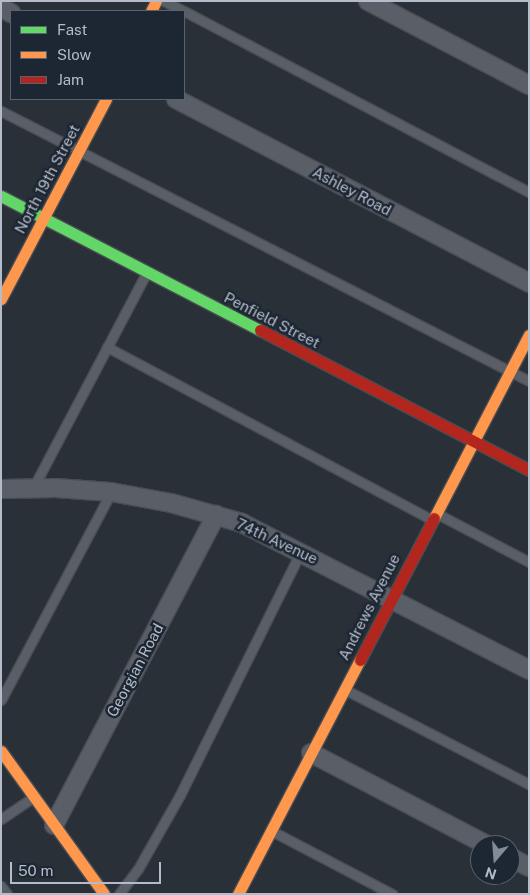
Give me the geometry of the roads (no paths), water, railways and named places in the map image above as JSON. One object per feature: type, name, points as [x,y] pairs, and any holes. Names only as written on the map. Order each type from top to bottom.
[{"type":"main road","name":"North 19th Street","points":[[1,299],[105,100]]},
{"type":"main road","name":"Penfield Street","points":[[1,196],[529,470]]},
{"type":"main road","name":"Andrews Avenue","points":[[238,894],[529,335]]},
{"type":"main road","points":[[1,751],[104,894]]},
{"type":"street","points":[[368,1],[529,85]]},
{"type":"street","name":"Ashley Road","points":[[178,100],[529,283]]},
{"type":"street","name":"74th Avenue","points":[[1,489],[33,488],[111,492],[171,502],[242,523],[302,551],[529,670]]},
{"type":"street","name":"Georgian Road","points":[[54,825],[216,515]]},
{"type":"street","points":[[311,753],[470,837]]},
{"type":"lane","points":[[164,1],[182,10]]},
{"type":"lane","points":[[185,12],[529,192]]},
{"type":"lane","points":[[1,111],[529,382]]},
{"type":"lane","points":[[33,488],[147,272]]},
{"type":"lane","points":[[107,348],[434,516],[529,562]]},
{"type":"lane","points":[[1,700],[111,492]]},
{"type":"lane","points":[[119,894],[138,869],[180,795],[302,551]]},
{"type":"lane","points":[[344,689],[529,784]]},
{"type":"lane","points":[[1,819],[34,797]]},
{"type":"lane","points":[[271,831],[392,894]]},
{"type":"lane","points":[[1,886],[7,894]]}]
